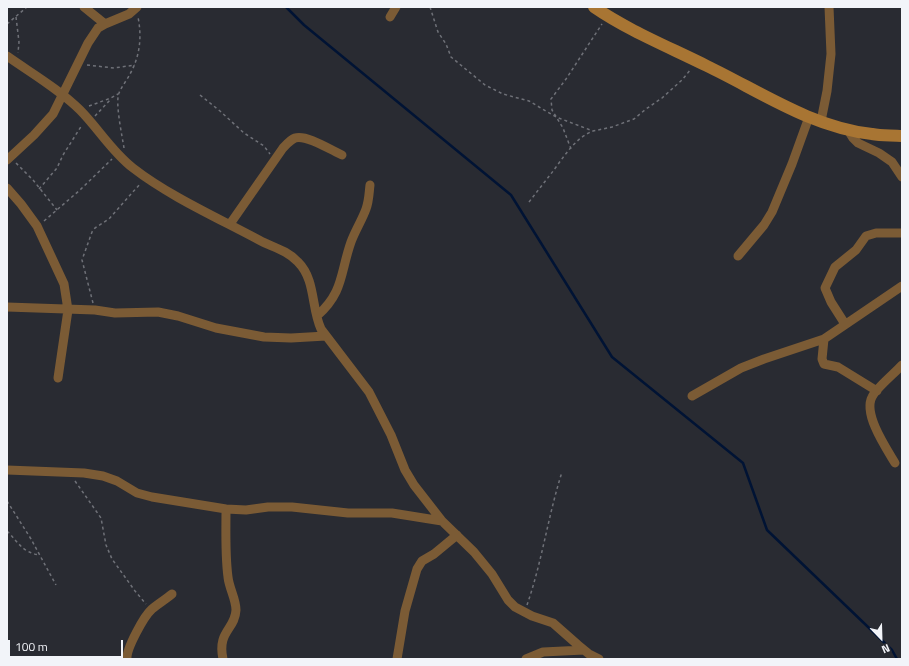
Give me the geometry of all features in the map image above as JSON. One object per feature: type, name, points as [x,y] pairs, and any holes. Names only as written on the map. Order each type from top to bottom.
[{"type":"street","points":[[84,7],[105,24]]},
{"type":"street","points":[[390,17],[396,7]]},
{"type":"street","points":[[594,7],[652,40],[697,61],[788,108],[848,130],[872,134],[902,136]]},
{"type":"street","points":[[738,256],[764,225],[772,212],[792,164],[815,119],[827,91],[831,54],[829,7]]},
{"type":"street","points":[[8,159],[45,123],[56,108],[88,43],[98,28],[137,10]]},
{"type":"street","points":[[7,56],[62,95],[79,110],[132,167],[146,177],[211,215],[285,252],[299,262],[307,276],[313,295],[319,324],[326,336],[356,373],[369,392],[391,435],[405,470],[414,485],[442,522],[485,564],[508,600],[515,607],[524,613],[553,623],[584,650],[599,659]]},
{"type":"street","points":[[848,130],[858,143],[879,153],[892,162],[902,176]]},
{"type":"street","points":[[230,224],[290,141],[295,138],[303,137],[342,155]]},
{"type":"street","points":[[317,316],[330,303],[336,294],[344,271],[350,243],[366,210],[370,185]]},
{"type":"street","points":[[7,188],[37,226],[64,284],[68,310],[58,378]]},
{"type":"street","points":[[845,324],[831,302],[825,288],[835,267],[856,250],[866,236],[876,233],[902,234]]},
{"type":"street","points":[[692,396],[741,368],[824,339],[902,286]]},
{"type":"street","points":[[7,307],[95,310],[115,313],[158,312],[178,316],[216,328],[264,337],[291,338],[326,336]]},
{"type":"street","points":[[824,339],[822,359],[824,364],[838,367],[877,391]]},
{"type":"street","points":[[894,463],[870,412],[869,404],[872,396],[902,365]]},
{"type":"street","points":[[7,470],[68,471],[103,476],[117,481],[137,493],[152,497],[226,509],[246,510],[268,507],[292,507],[348,513],[392,513],[442,522]]},
{"type":"street","points":[[223,659],[221,643],[236,610],[228,576],[226,509]]},
{"type":"street","points":[[397,659],[405,611],[417,569],[422,561],[434,554],[457,535]]},
{"type":"street","points":[[127,659],[127,655],[134,637],[151,610],[172,594]]},
{"type":"street","points":[[526,659],[543,652],[584,650]]},
{"type":"path","points":[[7,24],[27,7]]},
{"type":"path","points":[[430,7],[438,32],[446,44],[451,57],[485,85],[503,94],[529,101],[556,117],[593,131]]},
{"type":"path","points":[[126,161],[118,101],[119,93],[135,65],[140,50],[141,32],[137,10]]},
{"type":"path","points":[[571,149],[563,128],[552,110],[551,104],[553,96],[566,80],[606,15]]},
{"type":"path","points":[[16,17],[19,42],[17,62]]},
{"type":"path","points":[[529,202],[584,135],[634,119],[649,106],[662,98],[682,80],[697,61]]},
{"type":"path","points":[[78,63],[114,68],[135,65]]},
{"type":"path","points":[[79,110],[111,98],[119,93]]},
{"type":"path","points":[[200,95],[247,136],[264,146],[275,160]]},
{"type":"path","points":[[40,189],[57,168],[63,155],[88,120],[111,98]]},
{"type":"path","points":[[37,226],[80,190],[118,153]]},
{"type":"path","points":[[8,159],[18,165],[57,210]]},
{"type":"path","points":[[95,310],[83,266],[84,254],[93,230],[109,219],[146,177]]},
{"type":"path","points":[[68,471],[100,516],[106,545],[112,559],[151,610]]},
{"type":"path","points":[[524,613],[534,583],[562,472]]},
{"type":"path","points":[[7,501],[20,520],[56,585]]},
{"type":"path","points":[[7,531],[19,545],[39,555]]},
{"type":"waterway","points":[[286,7],[304,25],[511,195],[612,357],[743,463],[767,530],[892,650],[897,659]]}]
